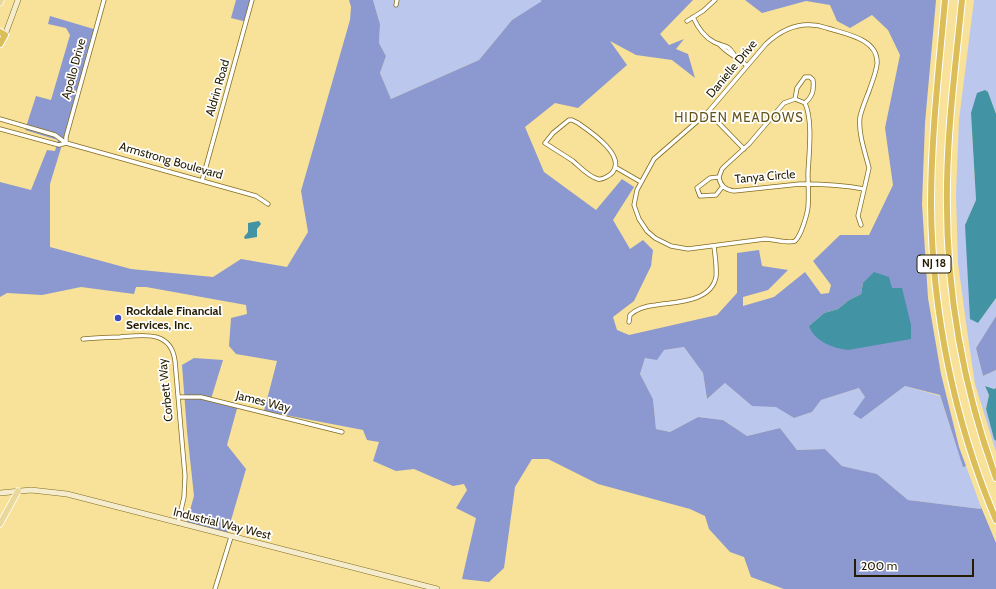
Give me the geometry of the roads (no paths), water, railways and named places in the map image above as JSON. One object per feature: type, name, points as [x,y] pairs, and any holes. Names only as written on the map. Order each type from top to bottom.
[{"type":"highway","name":"NJ 18","points":[[945,0],[931,182],[932,227],[937,299],[949,370],[961,420],[981,481],[996,520]]},
{"type":"highway","name":"NJ 18","points":[[962,0],[947,161],[949,257],[955,315],[966,374],[981,433],[996,478]]},
{"type":"highway","points":[[0,44],[2,33]]},
{"type":"main road","points":[[0,524],[18,491]]},
{"type":"street","points":[[2,33],[18,0]]},
{"type":"street","name":"Apollo Drive","points":[[66,143],[66,137],[104,0]]},
{"type":"street","name":"Aldrin Road","points":[[202,180],[252,0]]},
{"type":"street","points":[[396,5],[397,0]]},
{"type":"street","points":[[687,21],[703,11],[714,0]]},
{"type":"street","points":[[693,17],[703,33],[718,44],[728,46],[735,56],[747,66]]},
{"type":"street","name":"Danielle Drive","points":[[808,184],[808,204],[806,216],[795,241],[790,243],[781,240],[768,239],[688,249],[679,248],[662,243],[650,234],[638,219],[635,208],[635,196],[654,159],[708,112],[774,36],[786,29],[799,25],[812,25],[825,27],[861,39],[871,46],[876,56],[877,66],[861,113],[860,122],[869,168],[858,216],[861,225]]},
{"type":"street","points":[[805,77],[810,77],[813,80],[812,97],[805,103],[795,99],[796,88],[805,77]]},
{"type":"street","name":"Tanya Circle","points":[[795,99],[784,103],[744,149],[722,169],[719,177],[720,183],[728,190],[734,191],[808,184],[841,185],[864,189]]},
{"type":"street","name":"Tanya Circle","points":[[805,103],[809,115],[808,184]]},
{"type":"street","points":[[708,112],[744,149]]},
{"type":"street","name":"Armstrong Boulevard","points":[[0,119],[55,135],[66,143],[256,196],[268,204]]},
{"type":"street","points":[[569,120],[576,121],[612,151],[615,167],[608,176],[599,179],[594,178],[574,162],[545,143],[553,133],[569,120]]},
{"type":"street","name":"Armstrong Boulevard","points":[[0,129],[59,145],[66,143]]},
{"type":"street","points":[[615,167],[641,182]]},
{"type":"street","points":[[719,177],[710,178],[697,188],[700,196],[716,195],[723,186]]},
{"type":"street","points":[[629,322],[630,315],[640,308],[689,299],[709,291],[716,276],[714,246]]},
{"type":"street","name":"Corbett Way","points":[[83,339],[154,335],[161,338],[173,353],[185,476],[184,497],[178,523]]},
{"type":"street","name":"James Way","points":[[178,397],[201,397],[342,432]]},
{"type":"street","name":"Industrial Way West","points":[[0,493],[38,491],[67,494],[436,589]]},
{"type":"street","points":[[215,589],[231,537]]},
{"type":"place","name":"Rockdale Financial Services, Inc.","points":[[118,318]]},
{"type":"district","name":"HIDDEN MEADOWS","points":[[739,118]]}]
